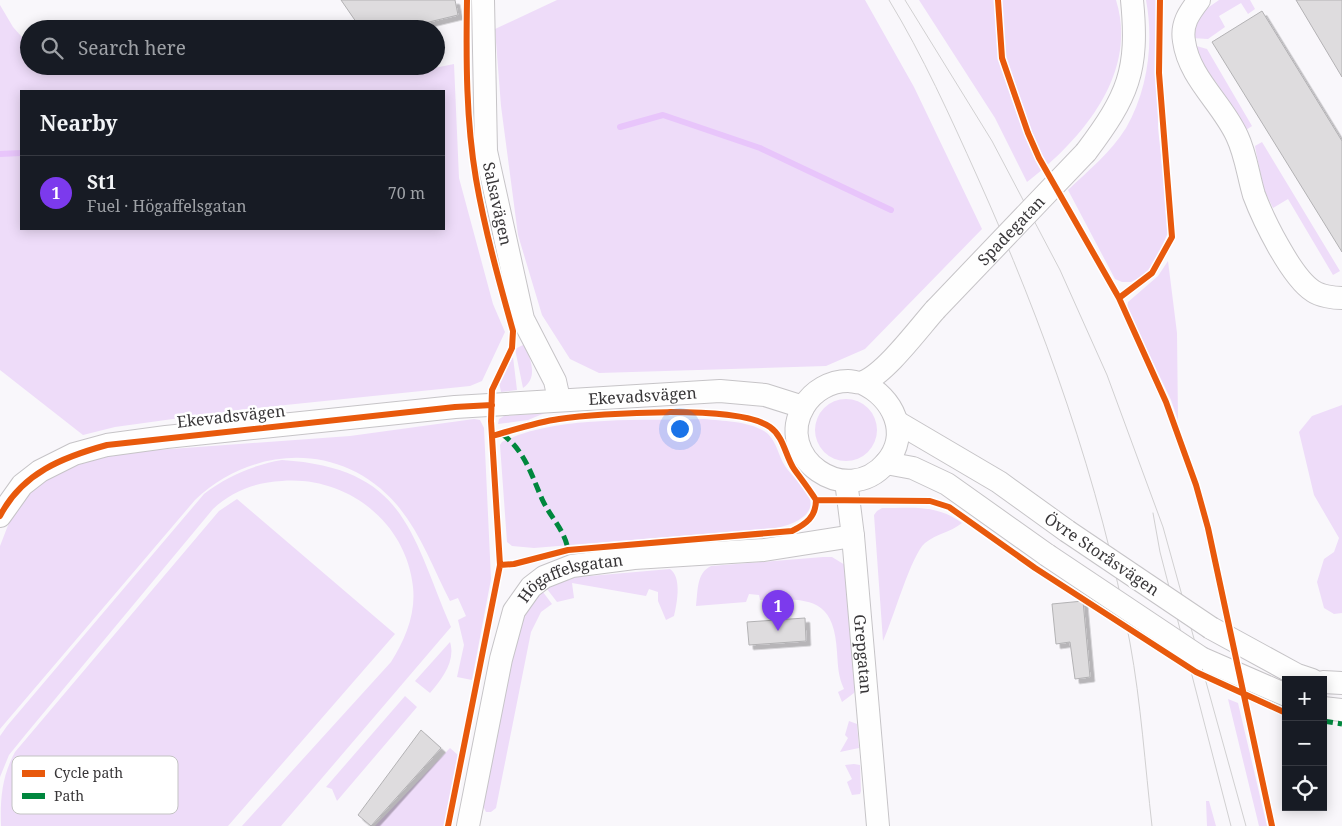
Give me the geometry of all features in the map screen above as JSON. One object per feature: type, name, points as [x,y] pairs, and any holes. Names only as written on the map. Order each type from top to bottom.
[{"type":"street","name":"Salsavägen","points":[[483,0],[486,151],[523,319],[555,381],[558,399]]},
{"type":"street","name":"Spadegatan","points":[[862,383],[880,372],[935,310],[1086,152],[1110,119],[1128,83],[1134,61],[1135,34],[1132,0]]},
{"type":"street","points":[[1198,0],[1185,20],[1184,40],[1189,62],[1237,135],[1255,195],[1275,240],[1303,283],[1314,293],[1342,298]]},
{"type":"street","points":[[834,382],[862,383],[874,389],[885,398],[892,409],[896,422],[896,444],[886,463],[868,477],[846,481],[829,478],[815,469],[804,456],[798,440],[798,424],[803,407],[811,396],[834,382]]},
{"type":"street","name":"Ekevadsvägen","points":[[0,516],[22,485],[40,471],[74,454],[107,445],[456,407],[558,399],[720,391],[765,395],[803,407]]},
{"type":"street","name":"Övre Storåsvägen","points":[[896,422],[999,482],[1067,531],[1212,628],[1301,676]]},
{"type":"street","name":"Övre Storåsvägen","points":[[886,463],[913,468],[947,484],[1047,555],[1201,658],[1282,694]]},
{"type":"street","name":"Grepgatan","points":[[846,481],[874,756],[878,826]]},
{"type":"street","name":"Högaffelsgatan","points":[[468,826],[501,659],[514,612],[531,587],[544,577],[572,566],[634,558],[764,550],[853,536]]},
{"type":"street","points":[[1327,682],[1342,683]]},
{"type":"street","points":[[1327,708],[1342,710]]},
{"type":"shaded area","points":[[557,0],[865,0],[914,87],[982,229],[865,349],[826,366],[599,373],[570,359],[542,315],[518,235],[501,106],[495,29]]},
{"type":"shaded area","points":[[919,0],[1116,0],[1121,27],[1119,54],[1112,79],[1100,103],[1085,125],[1067,146],[1027,182],[995,118]]},
{"type":"shaded area","points":[[1146,0],[1157,0],[1158,128],[1169,230],[1155,263],[1141,277],[1131,282],[1122,282],[1115,279],[1068,190],[1113,145],[1126,128],[1134,113],[1144,82],[1149,49]]},
{"type":"shaded area","points":[[1219,0],[1250,0],[1255,9],[1248,14],[1241,3],[1219,16],[1225,27],[1208,39],[1192,38],[1199,14]]},
{"type":"shaded area","points":[[0,5],[20,35],[20,75],[445,75],[445,66],[454,64],[459,178],[493,304],[505,332],[482,381],[470,386],[238,410],[115,427],[83,435],[0,370]]},
{"type":"shaded area","points":[[1193,45],[1207,49],[1252,126],[1246,130],[1216,82],[1207,72]]},
{"type":"shaded area","points":[[1262,142],[1340,271],[1333,275],[1288,199],[1273,208],[1264,190],[1255,146]]},
{"type":"shaded area","points":[[1168,261],[1177,333],[1178,420],[1171,400],[1127,308],[1128,302],[1158,276]]},
{"type":"shaded area","points":[[525,344],[531,362],[532,373],[528,384],[523,388],[515,349]]},
{"type":"shaded area","points":[[513,357],[517,390],[501,392],[499,382]]},
{"type":"shaded area","points":[[840,399],[852,399],[868,408],[875,418],[877,430],[875,442],[868,452],[852,461],[840,461],[829,456],[820,447],[815,436],[815,424],[820,413],[829,404]]},
{"type":"shaded area","points":[[1342,405],[1342,613],[1334,614],[1324,608],[1317,582],[1324,559],[1334,552],[1339,538],[1314,495],[1299,432],[1312,416]]},
{"type":"shaded area","points":[[545,413],[528,420],[498,424],[499,419],[504,416]]},
{"type":"shaded area","points":[[474,419],[480,420],[484,428],[491,579],[472,680],[457,677],[464,645],[458,620],[466,616],[458,598],[450,601],[420,539],[397,505],[375,484],[350,469],[324,461],[297,458],[270,461],[243,469],[218,482],[195,500],[0,729],[0,546],[12,515],[28,493],[49,478],[102,454],[350,436]]},
{"type":"shaded area","points":[[704,419],[742,423],[768,434],[774,442],[785,466],[810,498],[808,511],[804,516],[790,524],[776,528],[534,548],[512,546],[507,542],[500,445],[502,442],[523,433],[573,423]]},
{"type":"shaded area","points":[[282,460],[323,466],[355,476],[379,491],[397,510],[412,534],[451,627],[281,826],[242,826],[391,662],[405,636],[413,607],[413,587],[408,563],[399,542],[385,523],[369,507],[350,495],[328,486],[306,481],[263,483],[236,492],[213,509],[9,755],[0,777],[0,736],[7,726],[204,494],[241,472]]},
{"type":"shaded area","points":[[237,499],[395,634],[228,826],[1,826],[3,788],[12,759],[12,814],[178,814],[178,756],[13,756],[219,511]]},
{"type":"shaded area","points":[[882,508],[924,508],[943,513],[962,523],[929,540],[920,550],[908,574],[883,641],[874,515]]},
{"type":"shaded area","points":[[832,557],[845,565],[856,687],[854,693],[842,702],[838,692],[844,689],[839,671],[835,633],[830,620],[823,610],[815,604],[791,600],[760,600],[759,595],[749,594],[746,602],[696,606],[700,578],[706,569],[711,566]]},
{"type":"shaded area","points":[[670,569],[676,578],[677,598],[674,616],[666,620],[658,601],[658,592],[649,589],[646,596],[572,583],[574,598],[557,602],[547,589],[567,578]]},
{"type":"shaded area","points":[[543,592],[552,604],[541,612],[531,632],[496,808],[491,812],[486,812],[482,804],[512,655],[525,614],[535,599]]},
{"type":"shaded area","points":[[450,642],[451,656],[447,669],[430,693],[415,681]]},
{"type":"shaded area","points":[[405,696],[417,707],[337,801],[332,789],[326,787]]},
{"type":"shaded area","points":[[1228,699],[1238,703],[1267,826],[1259,826]]},
{"type":"shaded area","points":[[849,721],[857,724],[859,748],[840,752],[848,738],[845,735]]},
{"type":"shaded area","points":[[450,748],[458,755],[444,826],[375,826]]},
{"type":"shaded area","points":[[845,765],[860,765],[861,791],[860,794],[852,795],[847,782],[852,779]]},
{"type":"shaded area","points":[[1206,801],[1209,801],[1216,826],[1207,826]]},
{"type":"building","points":[[341,0],[455,0],[458,15],[437,20],[355,20]]},
{"type":"building","points":[[1296,0],[1342,0],[1342,77]]},
{"type":"building","points":[[1262,11],[1342,141],[1342,252],[1212,42]]},
{"type":"building","points":[[1083,601],[1090,677],[1075,679],[1070,642],[1056,644],[1052,604]]},
{"type":"building","points":[[805,618],[806,641],[749,645],[747,622]]},
{"type":"building","points":[[421,730],[441,748],[371,826],[358,815]]},
{"type":"waterway","points":[[620,127],[663,115],[760,148],[891,210]]},
{"type":"waterway","points":[[0,154],[20,153]]},
{"type":"tram line","points":[[889,0],[925,64],[1002,232],[1047,347],[1086,464],[1118,583],[1130,643],[1140,711],[1152,826]]},
{"type":"tram line","points":[[905,0],[992,141],[1060,270],[1107,375],[1163,527],[1246,826]]},
{"type":"tram line","points":[[1153,513],[1160,552],[1231,826]]},
{"type":"marked path","points":[[502,434],[522,455],[545,506],[564,536],[568,550]]},
{"type":"marked path","points":[[1327,722],[1342,724]]},
{"type":"cycle path","points":[[448,826],[500,565],[491,421],[492,390],[512,348],[513,331],[488,237],[473,157],[467,90],[467,0]]},
{"type":"cycle path","points":[[998,0],[1002,58],[1028,133],[1039,158],[1119,298],[1166,402],[1196,485],[1208,528],[1272,826]]},
{"type":"cycle path","points":[[1119,298],[1152,273],[1172,237],[1159,73],[1160,0]]},
{"type":"cycle path","points":[[0,516],[20,488],[45,469],[75,455],[107,445],[455,407],[492,405]]},
{"type":"cycle path","points":[[492,436],[551,420],[605,414],[700,413],[729,415],[753,420],[775,431],[791,464],[816,500],[930,501],[949,507],[1035,568],[1196,672],[1282,711]]},
{"type":"cycle path","points":[[500,565],[514,564],[568,550],[792,531],[802,526],[809,519],[816,506],[816,500]]},
{"type":"place","name":"St1","points":[[778,631]]}]
